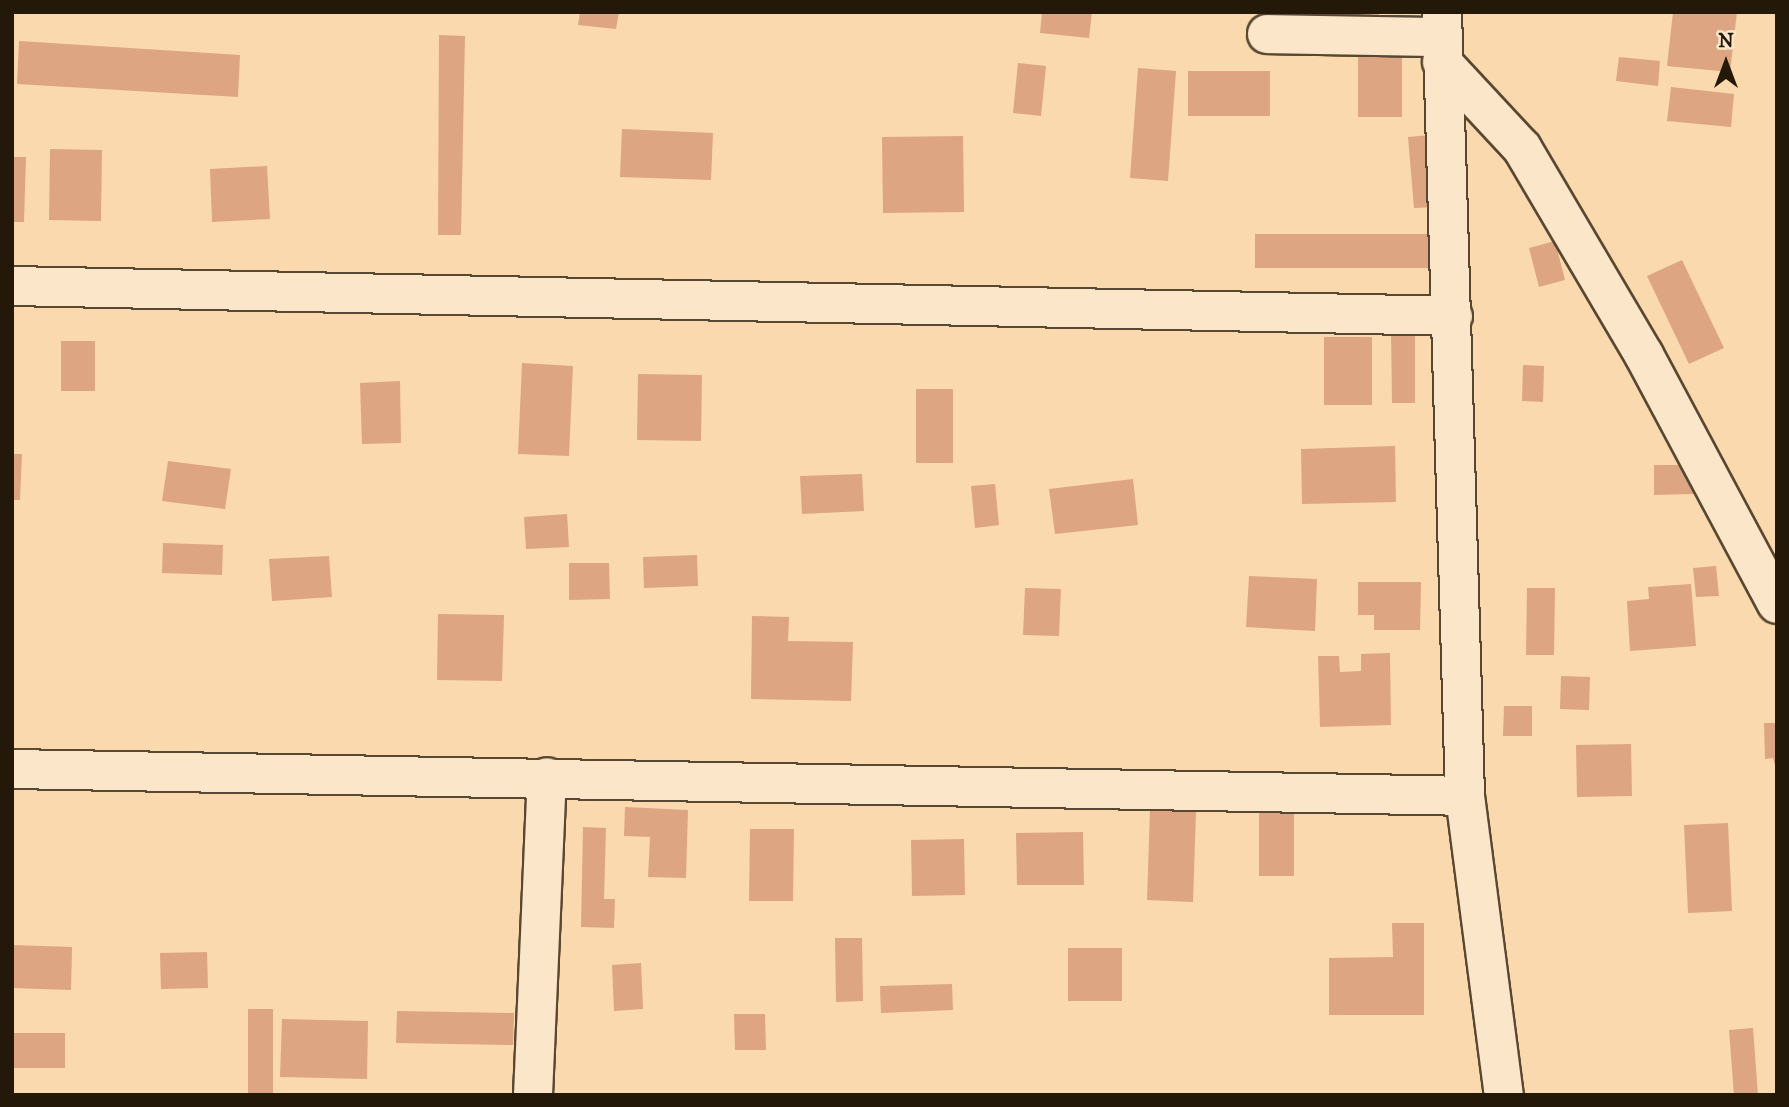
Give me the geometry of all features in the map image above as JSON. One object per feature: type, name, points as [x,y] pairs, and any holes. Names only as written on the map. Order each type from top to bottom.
[{"type":"street","points":[[1267,34],[1442,37]]},
{"type":"street","points":[[1442,37],[1465,796],[1504,1095]]},
{"type":"street","points":[[1442,37],[1522,148],[1644,355],[1777,604]]},
{"type":"street","points":[[12,286],[1452,316]]},
{"type":"street","points":[[12,769],[1465,796]]},
{"type":"street","points":[[533,1095],[547,778]]},
{"type":"building","points":[[580,12],[619,12],[616,29],[578,25]]},
{"type":"building","points":[[1042,12],[1092,12],[1089,38],[1040,33]]},
{"type":"building","points":[[1325,12],[1379,12],[1379,17],[1325,17]]},
{"type":"building","points":[[1673,12],[1737,12],[1730,72],[1667,66]]},
{"type":"building","points":[[439,35],[465,36],[461,235],[438,235]]},
{"type":"building","points":[[19,41],[240,55],[238,97],[17,84]]},
{"type":"building","points":[[1358,46],[1402,46],[1402,117],[1358,117]]},
{"type":"building","points":[[1619,57],[1660,61],[1658,86],[1616,81]]},
{"type":"building","points":[[1018,63],[1046,66],[1041,116],[1013,113]]},
{"type":"building","points":[[1138,68],[1176,71],[1168,181],[1130,178]]},
{"type":"building","points":[[1188,71],[1270,71],[1270,116],[1188,116]]},
{"type":"building","points":[[1671,87],[1734,94],[1731,127],[1667,121]]},
{"type":"building","points":[[622,129],[713,133],[711,180],[620,177]]},
{"type":"building","points":[[1431,135],[1436,207],[1414,208],[1408,137]]},
{"type":"building","points":[[963,136],[964,212],[883,213],[882,137]]},
{"type":"building","points":[[50,149],[102,150],[101,221],[49,220]]},
{"type":"building","points":[[12,157],[26,157],[24,222],[12,222]]},
{"type":"building","points":[[267,166],[270,219],[212,222],[210,169]]},
{"type":"building","points":[[1255,234],[1430,234],[1430,268],[1255,268]]},
{"type":"building","points":[[1555,241],[1565,280],[1539,287],[1529,248]]},
{"type":"building","points":[[1682,260],[1724,348],[1689,364],[1647,276]]},
{"type":"building","points":[[1391,331],[1415,331],[1415,403],[1392,403]]},
{"type":"building","points":[[1324,337],[1372,337],[1372,405],[1324,405]]},
{"type":"building","points":[[61,341],[95,341],[95,391],[61,391]]},
{"type":"building","points":[[522,363],[573,366],[569,456],[518,454]]},
{"type":"building","points":[[1523,365],[1544,366],[1543,402],[1522,401]]},
{"type":"building","points":[[638,374],[702,375],[701,441],[637,440]]},
{"type":"building","points":[[400,381],[401,443],[362,444],[360,383]]},
{"type":"building","points":[[916,389],[953,389],[953,463],[916,463]]},
{"type":"building","points":[[1395,446],[1396,502],[1302,504],[1301,449]]},
{"type":"building","points":[[12,454],[22,454],[20,500],[12,500]]},
{"type":"building","points":[[168,461],[231,469],[225,509],[162,501]]},
{"type":"building","points":[[1654,465],[1694,465],[1694,494],[1654,495]]},
{"type":"building","points":[[862,474],[864,511],[802,514],[800,476]]},
{"type":"building","points":[[1133,479],[1138,525],[1055,534],[1049,489]]},
{"type":"building","points":[[995,484],[999,525],[975,528],[971,486]]},
{"type":"building","points":[[567,514],[569,547],[526,549],[524,517]]},
{"type":"building","points":[[163,543],[223,545],[222,575],[162,573]]},
{"type":"building","points":[[697,555],[698,586],[644,588],[643,557]]},
{"type":"building","points":[[329,556],[332,597],[272,601],[269,559]]},
{"type":"building","points":[[569,563],[609,563],[610,599],[569,600]]},
{"type":"building","points":[[1716,566],[1719,596],[1696,597],[1693,568]]},
{"type":"building","points":[[1249,576],[1317,579],[1315,631],[1246,627]]},
{"type":"building","points":[[1358,582],[1421,582],[1420,630],[1374,630],[1374,615],[1358,615]]},
{"type":"building","points":[[1691,584],[1696,646],[1630,651],[1627,601],[1649,599],[1648,587]]},
{"type":"building","points":[[1025,588],[1061,589],[1059,636],[1023,635]]},
{"type":"building","points":[[1527,588],[1555,588],[1554,655],[1526,655]]},
{"type":"building","points":[[438,614],[504,615],[502,681],[437,680]]},
{"type":"building","points":[[752,616],[789,617],[788,641],[853,642],[851,701],[751,699]]},
{"type":"building","points":[[1390,653],[1391,725],[1320,727],[1318,656],[1339,656],[1340,672],[1361,671],[1361,654]]},
{"type":"building","points":[[1561,676],[1590,677],[1589,710],[1560,709]]},
{"type":"building","points":[[1504,706],[1532,706],[1532,736],[1503,736]]},
{"type":"building","points":[[1764,723],[1777,723],[1777,773],[1773,758],[1765,759]]},
{"type":"building","points":[[1631,744],[1632,796],[1577,797],[1576,745]]},
{"type":"building","points":[[625,807],[688,810],[686,878],[648,877],[650,837],[624,836]]},
{"type":"building","points":[[1259,807],[1294,807],[1294,876],[1259,876]]},
{"type":"building","points":[[1150,810],[1196,812],[1193,902],[1147,900]]},
{"type":"building","points":[[1728,823],[1732,911],[1688,913],[1684,825]]},
{"type":"building","points":[[583,827],[606,828],[604,899],[615,899],[614,928],[581,927]]},
{"type":"building","points":[[750,829],[794,829],[793,901],[749,901]]},
{"type":"building","points":[[1083,832],[1084,885],[1017,885],[1016,833]]},
{"type":"building","points":[[964,839],[965,895],[912,896],[911,840]]},
{"type":"building","points":[[1392,923],[1424,923],[1424,1015],[1329,1015],[1329,958],[1393,957]]},
{"type":"building","points":[[835,938],[862,938],[863,1001],[836,1002]]},
{"type":"building","points":[[12,945],[72,947],[71,990],[12,988]]},
{"type":"building","points":[[1068,948],[1122,948],[1122,1001],[1068,1001]]},
{"type":"building","points":[[207,952],[208,988],[161,989],[160,953]]},
{"type":"building","points":[[641,963],[643,1009],[614,1011],[612,965]]},
{"type":"building","points":[[952,984],[953,1010],[881,1013],[880,986]]},
{"type":"building","points":[[248,1009],[273,1009],[273,1094],[248,1094]]},
{"type":"building","points":[[397,1011],[514,1013],[513,1045],[396,1043]]},
{"type":"building","points":[[734,1014],[765,1014],[766,1050],[735,1050]]},
{"type":"building","points":[[282,1019],[368,1021],[367,1079],[280,1077]]},
{"type":"building","points":[[1753,1028],[1758,1095],[1734,1095],[1729,1030]]},
{"type":"building","points":[[12,1033],[65,1033],[65,1068],[12,1068]]}]
